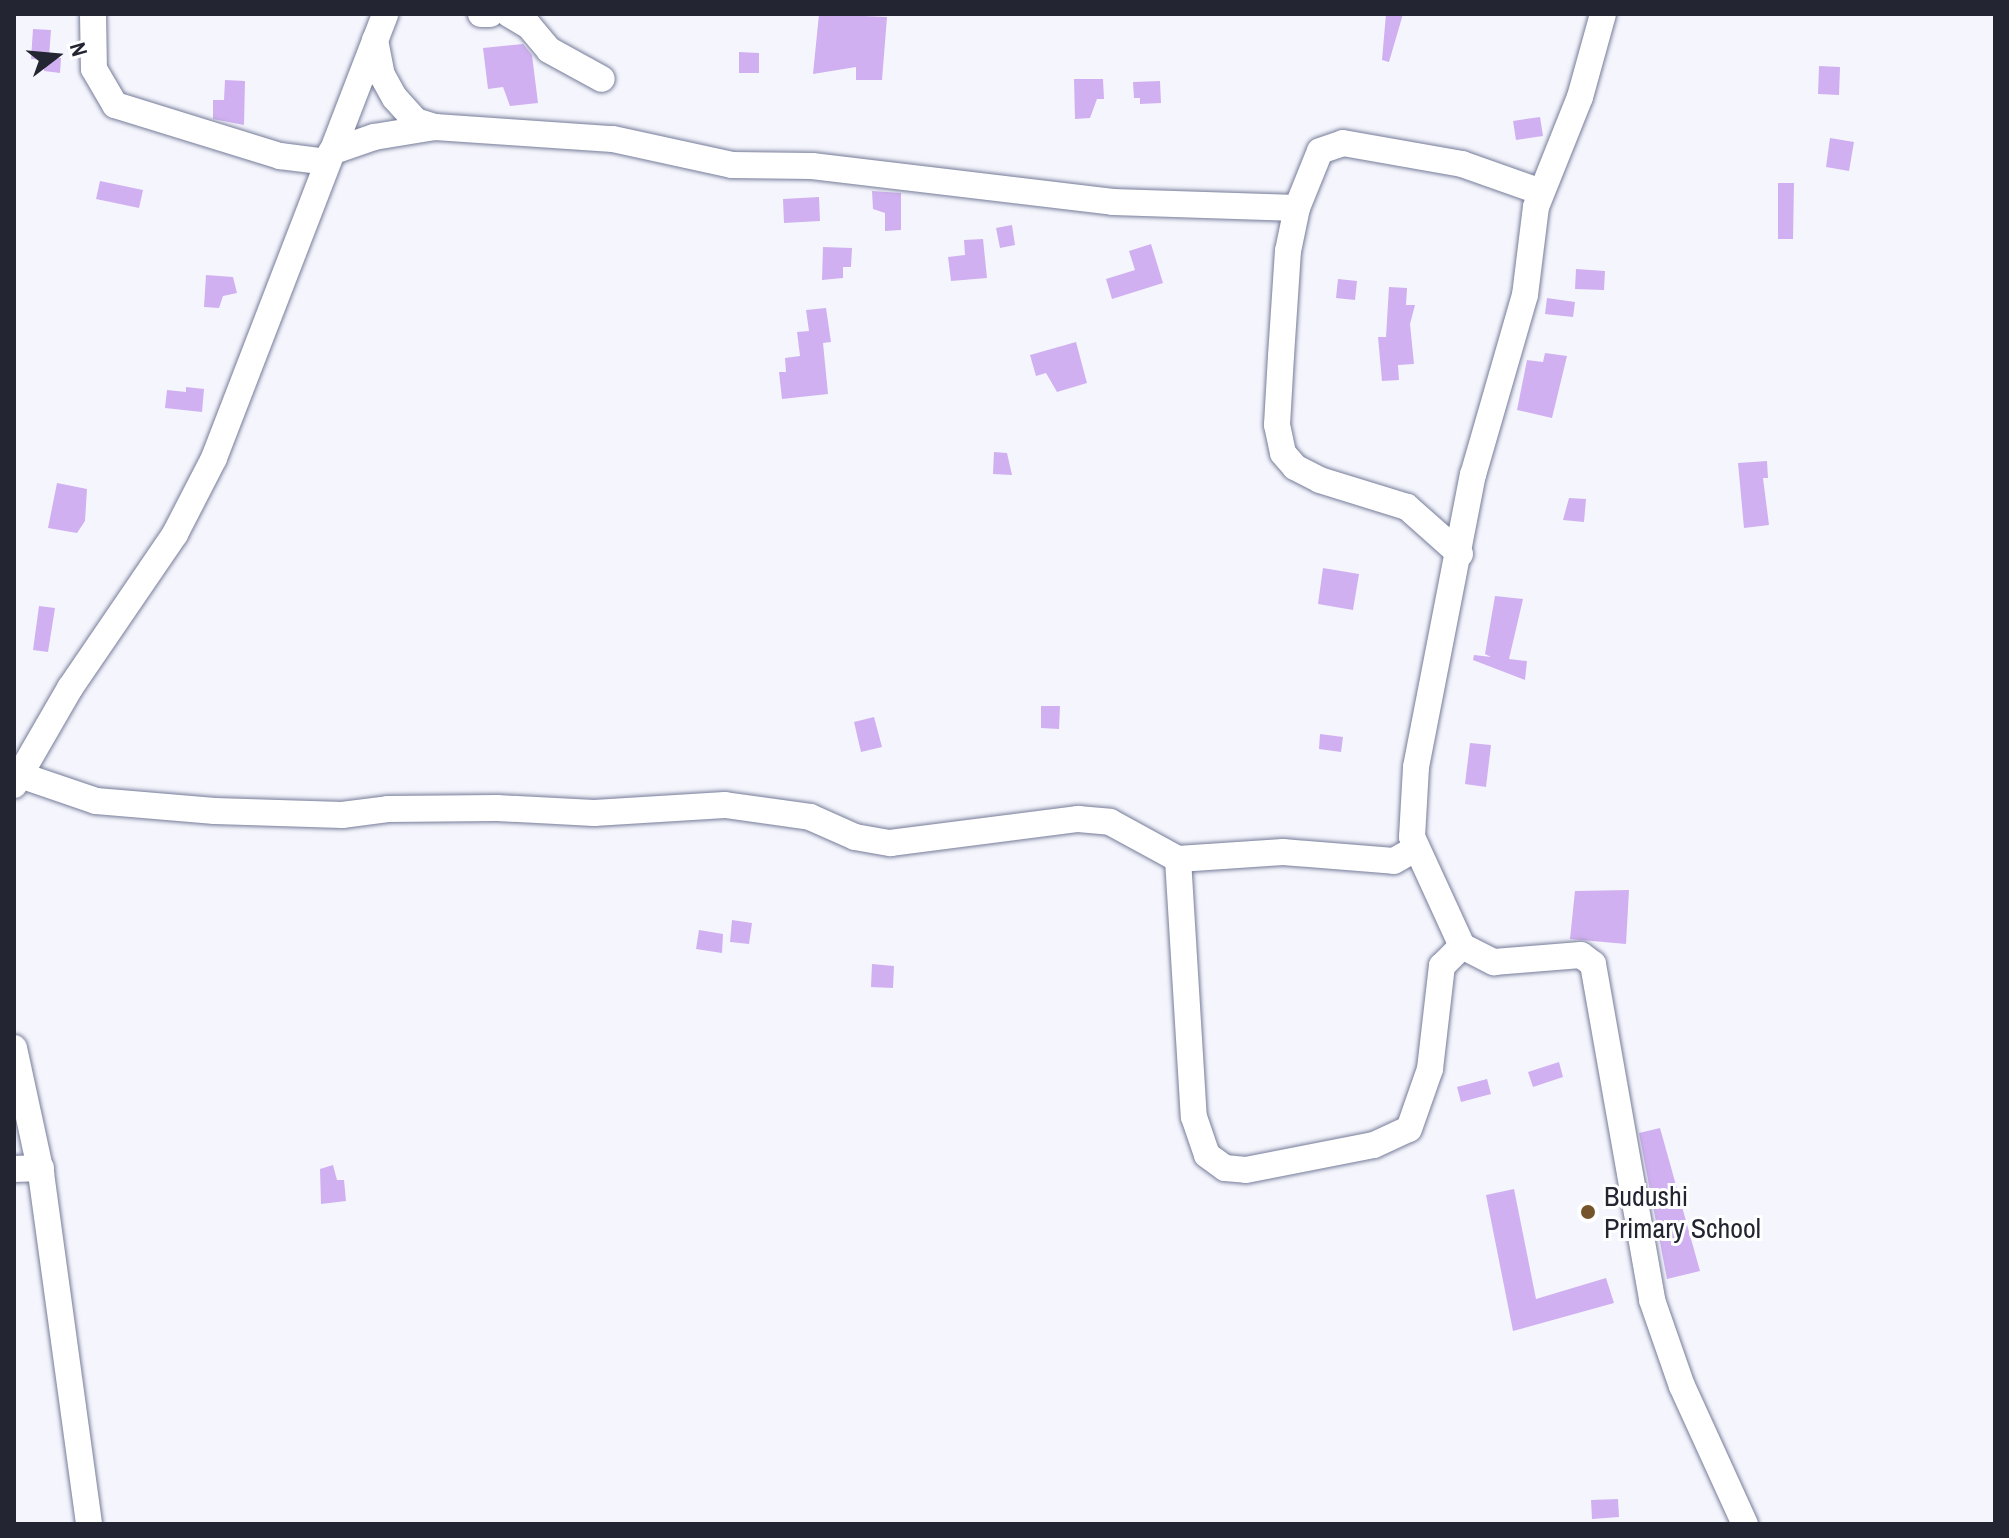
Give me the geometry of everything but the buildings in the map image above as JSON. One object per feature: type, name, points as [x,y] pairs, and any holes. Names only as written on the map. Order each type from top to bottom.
[{"type":"street","points":[[93,14],[94,69],[115,105],[264,152],[329,157],[374,137],[435,127],[585,136],[655,145],[732,165],[812,166],[1040,189],[1097,201],[1297,208]]},
{"type":"street","points":[[385,14],[214,458],[175,534],[70,688],[17,780],[96,801],[215,811],[342,815],[388,809],[497,808],[594,813],[725,805],[810,817],[855,837],[890,843],[1054,820],[1098,820],[1126,829],[1178,859],[1283,852],[1394,861],[1415,849]]},
{"type":"street","points":[[481,14],[490,14]]},
{"type":"street","points":[[509,14],[529,26],[549,50],[602,79]]},
{"type":"street","points":[[1603,14],[1580,97],[1541,192],[1522,309],[1473,475],[1416,767],[1410,822],[1415,849],[1435,879],[1462,946],[1494,962],[1581,955],[1593,964],[1652,1300],[1682,1386],[1745,1524]]},
{"type":"street","points":[[375,40],[382,75],[395,98],[416,121],[435,127]]},
{"type":"street","points":[[1460,554],[1407,507],[1320,480],[1295,467],[1283,453],[1277,425],[1288,251],[1297,208],[1320,151],[1343,143],[1477,168],[1541,192]]},
{"type":"street","points":[[1178,859],[1194,1117],[1207,1155],[1225,1168],[1246,1170],[1329,1155],[1384,1142],[1409,1129],[1430,1069],[1442,966],[1462,946]]},
{"type":"street","points":[[14,1048],[41,1168],[89,1524]]},
{"type":"street","points":[[14,1169],[41,1168]]},
{"type":"place","name":"Budushi Primary School","points":[[1588,1212]]}]
